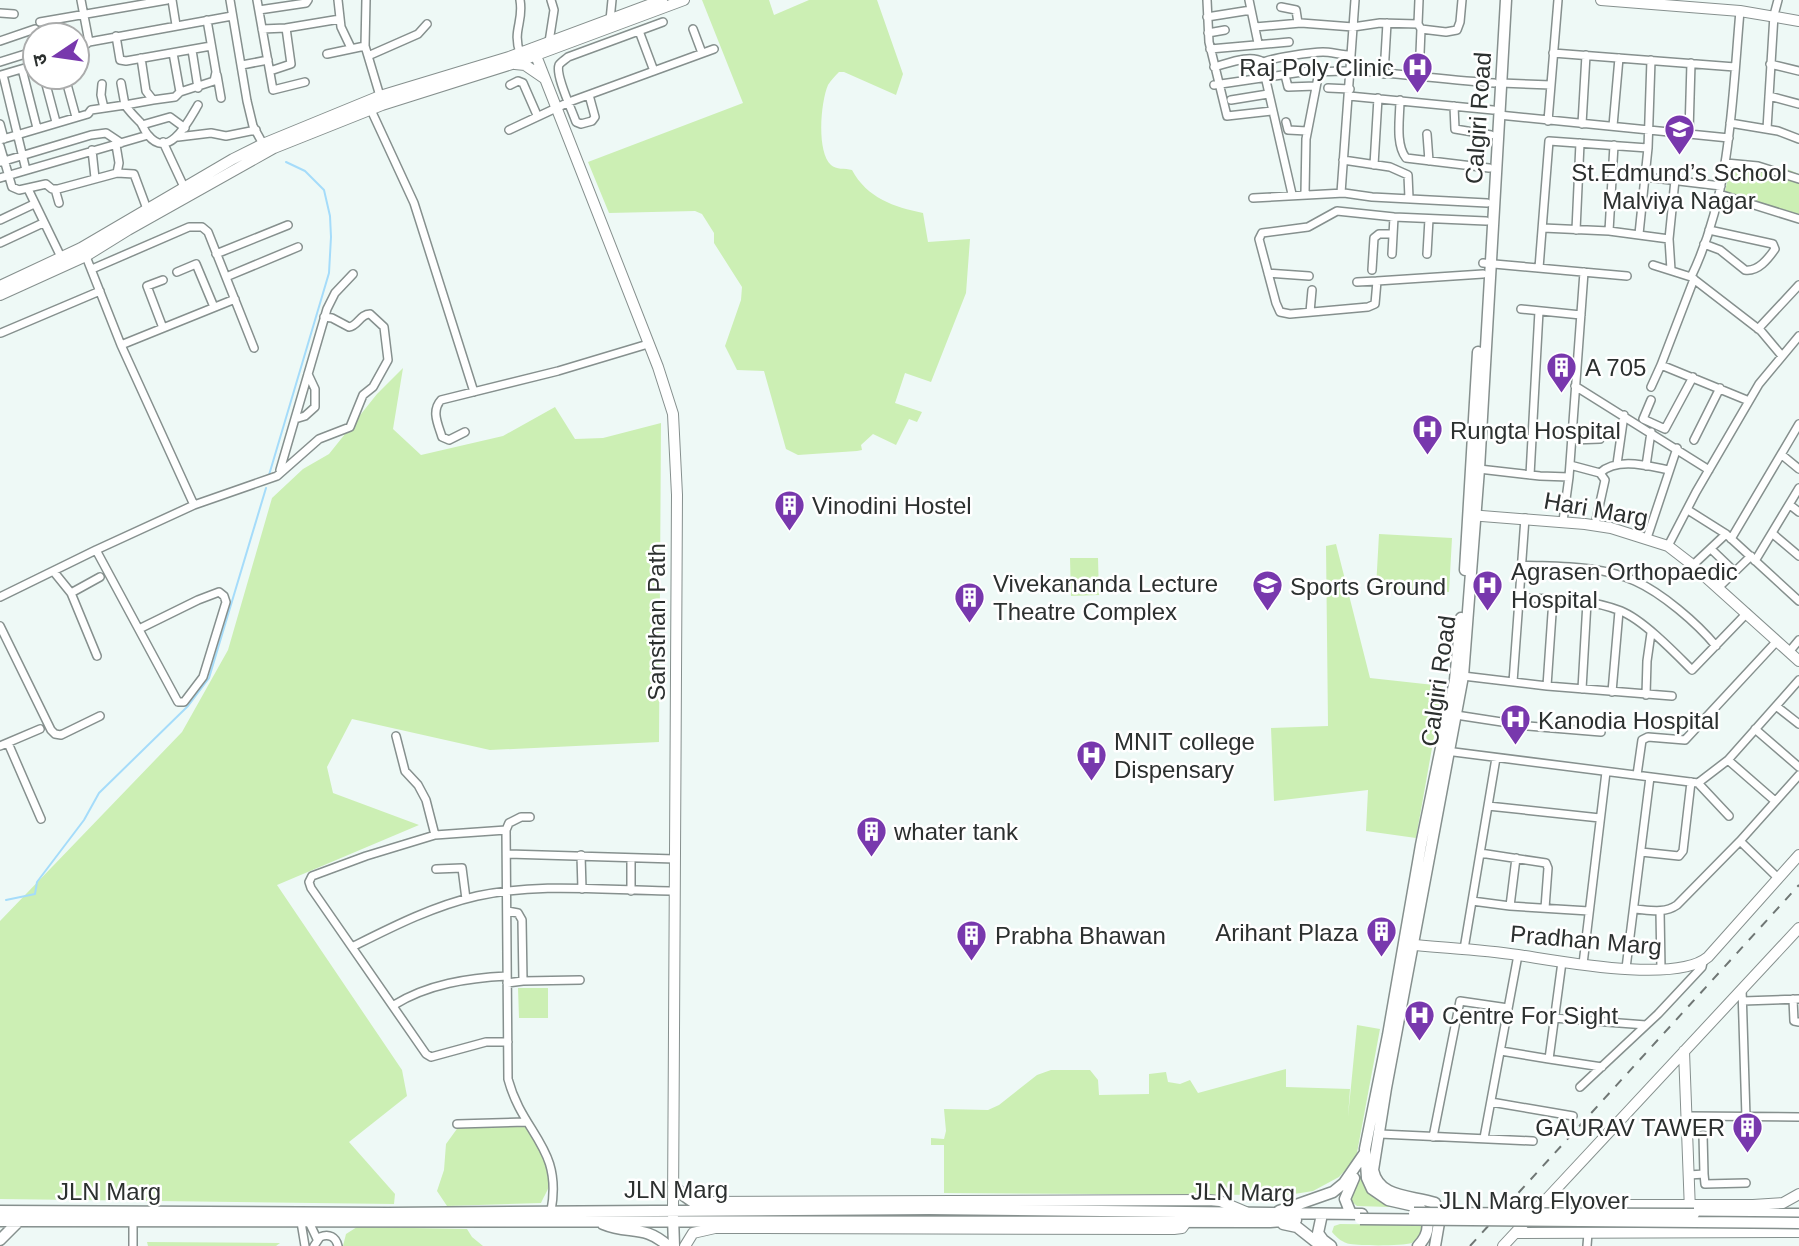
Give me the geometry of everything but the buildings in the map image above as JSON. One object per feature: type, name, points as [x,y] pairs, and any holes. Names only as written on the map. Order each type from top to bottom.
[{"type":"main road","name":"Calgiri Road","points":[[1498,83],[1500,0]]},
{"type":"main road","name":"Calgiri Road","points":[[1445,751],[1456,715],[1463,676],[1485,267],[1506,0]]},
{"type":"main road","name":"Calgiri Road","points":[[1371,1157],[1445,751],[1455,680],[1479,469],[1486,220],[1491,135],[1496,112]]},
{"type":"main road","name":"Calgiri Road","points":[[1371,1157],[1380,1134],[1402,984]]},
{"type":"main road","points":[[1358,1216],[1345,1199],[1346,1193],[1371,1157]]},
{"type":"main road","points":[[1272,1217],[1333,1192],[1344,1183],[1362,1159],[1371,1157]]},
{"type":"main road","points":[[1371,1157],[1367,1178],[1377,1193],[1388,1200],[1411,1204],[1423,1211],[1429,1225],[1426,1236],[1418,1246]]},
{"type":"main road","points":[[1371,1157],[1376,1181],[1385,1189],[1400,1196],[1435,1203],[1440,1217],[1435,1246]]},
{"type":"main road","points":[[673,1190],[699,1206]]},
{"type":"main road","name":"JLN Marg","points":[[0,1211],[335,1218],[350,1222],[417,1223],[596,1222],[675,1216],[699,1206],[1250,1214],[1272,1217]]},
{"type":"main road","name":"JLN Marg","points":[[0,1221],[305,1222],[388,1213],[551,1211],[908,1225],[1358,1216]]},
{"type":"main road","name":"JLN Marg Flyover","points":[[1272,1217],[1321,1219],[1358,1216],[1795,1215]]},
{"type":"main road","name":"JLN Marg Flyover","points":[[1358,1216],[1795,1215]]},
{"type":"main road","points":[[674,1246],[675,1216]]},
{"type":"main road","points":[[675,1216],[682,1246]]},
{"type":"main road","points":[[1272,1217],[1297,1227],[1321,1246]]},
{"type":"main road","points":[[1321,1219],[1318,1233],[1331,1246]]},
{"type":"main road","points":[[0,1240],[19,1221]]},
{"type":"main road","points":[[596,1222],[615,1229],[645,1231],[668,1246]]},
{"type":"main road","points":[[803,1228],[830,1223]]},
{"type":"street","points":[[81,0],[85,21]]},
{"type":"street","points":[[46,21],[170,0],[176,25]]},
{"type":"street","points":[[230,0],[247,102],[263,144]]},
{"type":"street","points":[[257,0],[273,90],[305,82]]},
{"type":"street","points":[[259,10],[308,0]]},
{"type":"street","points":[[338,0],[341,27],[351,48]]},
{"type":"street","points":[[366,0],[365,46],[380,96]]},
{"type":"street","points":[[520,0],[522,11],[516,36],[520,53]]},
{"type":"street","points":[[544,79],[545,62],[552,45],[554,10],[551,0]]},
{"type":"street","points":[[610,20],[612,0]]},
{"type":"street","points":[[0,295],[128,230],[274,148],[371,110],[512,64],[534,52],[662,0]]},
{"type":"street","points":[[552,45],[684,0]]},
{"type":"street","points":[[1207,0],[1208,33],[1216,85],[1227,116],[1272,111]]},
{"type":"street","points":[[1249,0],[1258,43]]},
{"type":"street","points":[[1341,193],[1355,0]]},
{"type":"street","points":[[1419,0],[1419,78]]},
{"type":"street","points":[[1255,27],[1298,23],[1353,27],[1388,23],[1446,32],[1457,30],[1462,0]]},
{"type":"street","points":[[1548,121],[1558,0]]},
{"type":"street","points":[[1601,0],[1677,3],[1774,15],[1799,21]]},
{"type":"street","points":[[1767,129],[1774,15],[1778,0]]},
{"type":"street","points":[[1281,7],[1296,10],[1298,23]]},
{"type":"street","points":[[1207,17],[1251,10]]},
{"type":"street","points":[[1651,387],[1693,278],[1720,190],[1729,138],[1740,11]]},
{"type":"street","points":[[0,13],[14,15]]},
{"type":"street","points":[[91,41],[232,16]]},
{"type":"street","points":[[262,29],[340,19]]},
{"type":"street","points":[[207,20],[221,98]]},
{"type":"street","points":[[589,95],[595,117],[585,123],[576,122],[560,77],[558,67],[561,63],[568,57],[663,22]]},
{"type":"street","points":[[1384,74],[1388,23]]},
{"type":"street","points":[[368,56],[412,37],[427,24]]},
{"type":"street","points":[[270,71],[291,64],[286,28]]},
{"type":"street","points":[[693,29],[702,53]]},
{"type":"street","points":[[1208,33],[1225,30]]},
{"type":"street","points":[[639,31],[654,71]]},
{"type":"street","points":[[0,41],[21,34]]},
{"type":"street","points":[[116,36],[120,60],[126,61],[211,46]]},
{"type":"street","points":[[1210,49],[1289,42]]},
{"type":"street","points":[[327,54],[365,46]]},
{"type":"street","points":[[509,130],[569,102],[714,49]]},
{"type":"street","points":[[192,50],[198,88]]},
{"type":"street","points":[[0,286],[61,257],[84,252],[147,209],[263,144],[380,96],[520,53],[534,52]]},
{"type":"street","name":"Sansthan Path","points":[[534,52],[631,295],[673,414],[676,451],[673,1190]]},
{"type":"street","points":[[1214,67],[1248,58],[1264,62],[1279,56],[1294,57],[1324,52],[1351,55]]},
{"type":"street","points":[[173,53],[180,92]]},
{"type":"street","points":[[1553,53],[1735,66]]},
{"type":"street","points":[[0,62],[21,55]]},
{"type":"street","points":[[1581,124],[1586,55]]},
{"type":"street","points":[[141,58],[146,90],[153,100]]},
{"type":"street","points":[[1613,126],[1619,58]]},
{"type":"street","points":[[242,65],[268,60]]},
{"type":"street","points":[[1639,234],[1648,148],[1651,60]]},
{"type":"street","points":[[1264,62],[1264,77],[1292,194]]},
{"type":"street","points":[[1689,132],[1691,63]]},
{"type":"street","points":[[512,64],[525,65],[544,79]]},
{"type":"street","points":[[1770,64],[1799,71]]},
{"type":"street","points":[[21,69],[1,75],[26,170]]},
{"type":"street","points":[[1216,85],[1309,71],[1350,71],[1419,78],[1551,85]]},
{"type":"street","points":[[1,141],[88,114],[91,110],[175,97],[180,92],[214,81],[216,72]]},
{"type":"street","points":[[1304,193],[1307,131],[1319,72]]},
{"type":"street","points":[[1285,75],[1286,85],[1289,87],[1316,86]]},
{"type":"street","points":[[510,85],[518,81],[523,83],[537,115]]},
{"type":"street","points":[[103,83],[104,108]]},
{"type":"street","points":[[121,83],[125,105],[156,142],[211,133],[226,136],[256,130]]},
{"type":"street","points":[[1328,88],[1378,98],[1454,106],[1548,121],[1649,128],[1729,138]]},
{"type":"street","points":[[28,91],[37,128]]},
{"type":"street","points":[[48,91],[56,122]]},
{"type":"street","points":[[69,91],[76,117]]},
{"type":"street","points":[[1231,100],[1268,94]]},
{"type":"street","points":[[1769,96],[1799,104]]},
{"type":"street","points":[[1374,165],[1378,98]]},
{"type":"street","points":[[1400,100],[1402,153],[1406,158],[1489,168]]},
{"type":"street","points":[[178,137],[198,105]]},
{"type":"street","points":[[1454,106],[1455,129],[1491,135]]},
{"type":"street","points":[[371,110],[414,202],[474,392]]},
{"type":"street","points":[[142,125],[170,117],[176,119],[184,128]]},
{"type":"street","points":[[1286,122],[1290,131],[1307,131]]},
{"type":"street","points":[[1730,123],[1767,129],[1799,139]]},
{"type":"street","points":[[0,124],[4,177],[15,190],[46,184],[55,189],[117,173],[134,174],[147,209]]},
{"type":"street","points":[[2,161],[106,133],[119,144],[117,173]]},
{"type":"street","points":[[1427,134],[1429,161]]},
{"type":"street","points":[[4,177],[92,149],[148,135]]},
{"type":"street","points":[[1539,268],[1549,141],[1648,148]]},
{"type":"street","points":[[163,142],[184,187]]},
{"type":"street","points":[[1576,230],[1580,143]]},
{"type":"street","points":[[1609,231],[1614,145]]},
{"type":"street","points":[[92,149],[95,178]]},
{"type":"street","points":[[1343,160],[1390,167],[1408,175],[1409,198]]},
{"type":"street","points":[[1726,163],[1758,166],[1799,179]]},
{"type":"street","points":[[1645,177],[1675,180],[1720,190],[1799,219]]},
{"type":"street","points":[[1671,270],[1669,239],[1675,180]]},
{"type":"street","points":[[28,189],[61,257]]},
{"type":"street","points":[[55,189],[59,203]]},
{"type":"street","points":[[1253,198],[1341,193],[1487,203]]},
{"type":"street","points":[[0,220],[34,204]]},
{"type":"street","points":[[1377,281],[1375,304],[1368,307],[1290,314],[1280,312],[1259,239],[1262,233],[1308,226],[1337,211],[1394,217],[1486,220]]},
{"type":"street","points":[[1392,254],[1394,217]]},
{"type":"street","points":[[1427,254],[1429,219]]},
{"type":"street","points":[[0,243],[43,223]]},
{"type":"street","points":[[92,269],[197,225],[208,232],[254,348]]},
{"type":"street","points":[[216,254],[288,225]]},
{"type":"street","points":[[1543,228],[1609,231],[1669,239]]},
{"type":"street","points":[[1704,244],[1720,250],[1750,271],[1757,268],[1775,250],[1773,244],[1764,241],[1709,230]]},
{"type":"street","points":[[1372,270],[1374,238],[1379,234],[1393,234]]},
{"type":"street","points":[[226,276],[298,247]]},
{"type":"street","points":[[84,252],[121,345],[194,505]]},
{"type":"street","points":[[177,272],[197,264],[214,307]]},
{"type":"street","points":[[1653,265],[1693,278],[1759,329],[1782,356]]},
{"type":"street","points":[[1357,282],[1485,267],[1539,268],[1627,276]]},
{"type":"street","points":[[1563,521],[1569,477],[1584,272]]},
{"type":"street","points":[[1268,273],[1309,276]]},
{"type":"street","points":[[277,476],[284,466],[324,317],[335,293],[353,274]]},
{"type":"street","points":[[163,279],[147,286],[163,328]]},
{"type":"street","points":[[1759,329],[1799,285]]},
{"type":"street","points":[[1310,312],[1312,290]]},
{"type":"street","points":[[1,333],[100,291]]},
{"type":"street","points":[[121,345],[235,299]]},
{"type":"street","points":[[1521,309],[1581,315]]},
{"type":"street","points":[[1530,475],[1539,311]]},
{"type":"street","points":[[0,597],[194,505],[277,476],[319,439],[350,427],[363,395],[373,387],[388,360],[384,327],[367,314],[354,326],[349,327],[324,317]]},
{"type":"street","points":[[1668,546],[1759,384],[1799,337]]},
{"type":"street","points":[[465,432],[445,440],[435,413],[441,400],[558,371],[648,344]]},
{"type":"street","points":[[1661,365],[1749,401]]},
{"type":"street","points":[[295,419],[305,416],[314,407],[315,389],[308,374]]},
{"type":"street","points":[[1651,400],[1643,419],[1665,429],[1693,377]]},
{"type":"street","points":[[1575,386],[1709,470]]},
{"type":"street","points":[[1694,440],[1720,388]]},
{"type":"street","points":[[1617,464],[1624,415]]},
{"type":"street","points":[[1693,565],[1729,536],[1798,427]]},
{"type":"street","points":[[1646,466],[1651,432]]},
{"type":"street","points":[[1572,440],[1601,439]]},
{"type":"street","points":[[1647,538],[1676,448]]},
{"type":"street","points":[[1782,455],[1799,469]]},
{"type":"street","points":[[1600,473],[1613,464],[1669,470]]},
{"type":"street","points":[[1570,465],[1600,473],[1605,480],[1595,525]]},
{"type":"street","points":[[1479,469],[1569,477]]},
{"type":"street","points":[[1718,587],[1753,559],[1773,534],[1799,488]]},
{"type":"street","points":[[1790,505],[1799,512]]},
{"type":"street","points":[[1688,510],[1729,536],[1799,601]]},
{"type":"street","name":"Hari Marg","points":[[1472,515],[1595,525],[1668,546],[1693,565],[1799,661]]},
{"type":"street","points":[[1513,682],[1525,519]]},
{"type":"street","points":[[1773,534],[1799,556]]},
{"type":"street","points":[[1711,549],[1735,572]]},
{"type":"street","points":[[96,550],[178,702],[184,702],[203,677],[226,602],[224,596],[219,592],[198,600],[139,629]]},
{"type":"street","points":[[1521,565],[1600,572],[1636,581],[1678,611],[1716,646]]},
{"type":"street","points":[[54,572],[71,593],[97,656]]},
{"type":"street","points":[[71,593],[100,577]]},
{"type":"street","points":[[1518,598],[1587,602],[1619,611],[1638,622],[1692,670],[1746,613]]},
{"type":"street","points":[[1547,686],[1553,599]]},
{"type":"street","points":[[1583,689],[1587,602]]},
{"type":"street","points":[[1612,692],[1619,611]]},
{"type":"street","points":[[0,626],[55,734],[61,735],[100,716]]},
{"type":"street","points":[[1646,695],[1651,633]]},
{"type":"street","points":[[1789,652],[1799,640]]},
{"type":"street","points":[[1637,775],[1642,740],[1648,737],[1685,740],[1777,641]]},
{"type":"street","points":[[1463,676],[1672,696]]},
{"type":"street","points":[[1641,852],[1679,856],[1683,851],[1694,782],[1728,760],[1799,680]]},
{"type":"street","points":[[1776,706],[1799,724]]},
{"type":"street","points":[[1456,715],[1528,726],[1601,732]]},
{"type":"street","points":[[40,729],[4,745],[41,818]]},
{"type":"street","points":[[1755,729],[1799,766]]},
{"type":"street","points":[[396,736],[404,771],[418,785],[426,800],[435,835]]},
{"type":"street","points":[[1445,751],[1694,782],[1730,816]]},
{"type":"street","points":[[1464,949],[1496,758]]},
{"type":"street","points":[[1728,760],[1775,801]]},
{"type":"street","points":[[1583,964],[1606,772]]},
{"type":"street","points":[[1634,909],[1671,909],[1740,841],[1799,775]]},
{"type":"street","points":[[1626,968],[1650,777]]},
{"type":"street","points":[[1488,806],[1600,818]]},
{"type":"street","points":[[530,817],[515,819],[509,823],[506,830],[508,1079],[526,1122],[551,1163],[554,1176],[551,1211]]},
{"type":"street","points":[[506,830],[435,835],[312,876],[309,882],[426,1054],[431,1057],[486,1042],[508,1042]]},
{"type":"street","points":[[1740,841],[1778,878]]},
{"type":"street","points":[[1480,853],[1546,863],[1548,868],[1545,908]]},
{"type":"street","points":[[508,854],[676,859]]},
{"type":"street","points":[[581,855],[582,889]]},
{"type":"street","points":[[1580,1087],[1702,967],[1703,962],[1799,855]]},
{"type":"street","points":[[631,858],[631,891]]},
{"type":"street","points":[[1510,906],[1516,858]]},
{"type":"street","points":[[436,869],[461,868],[466,900]]},
{"type":"street","points":[[352,947],[434,909],[508,891],[675,891]]},
{"type":"street","points":[[1472,901],[1589,911]]},
{"type":"street","points":[[507,911],[518,913],[522,920],[523,981]]},
{"type":"street","points":[[1660,911],[1661,969]]},
{"type":"street","points":[[1503,1246],[1799,928]]},
{"type":"street","name":"Pradhan Marg","points":[[1410,944],[1626,968],[1661,969],[1703,962]]},
{"type":"street","points":[[1484,1138],[1518,955]]},
{"type":"street","points":[[1549,1059],[1562,962]]},
{"type":"street","points":[[394,1005],[432,987],[477,978],[523,981],[580,980]]},
{"type":"street","points":[[1742,989],[1746,1117]]},
{"type":"street","points":[[1743,1002],[1796,999],[1793,1016],[1794,1021],[1799,1022]]},
{"type":"street","points":[[1433,1137],[1460,1001],[1508,1008]]},
{"type":"street","points":[[1553,1018],[1646,1025]]},
{"type":"street","points":[[1501,1051],[1602,1067]]},
{"type":"street","points":[[1684,1051],[1691,1232]]},
{"type":"street","points":[[1491,1102],[1573,1116]]},
{"type":"street","points":[[1686,1116],[1799,1117]]},
{"type":"street","points":[[457,1124],[526,1122]]},
{"type":"street","points":[[1380,1134],[1533,1141]]},
{"type":"street","points":[[1703,1135],[1705,1184],[1746,1183]]},
{"type":"street","points":[[1689,1175],[1704,1174]]},
{"type":"street","points":[[673,1190],[675,1216]]},
{"type":"street","points":[[1540,1205],[1753,1205],[1783,1203],[1799,1194]]},
{"type":"street","points":[[331,1236],[335,1218]]},
{"type":"street","points":[[133,1221],[133,1246]]},
{"type":"street","points":[[305,1222],[316,1243],[324,1235],[331,1236],[338,1246]]},
{"type":"street","points":[[305,1222],[305,1246]]},
{"type":"street","points":[[682,1246],[693,1233],[715,1228],[908,1225]]},
{"type":"street","points":[[1515,1233],[1799,1232]]},
{"type":"street","points":[[1587,1246],[1588,1233]]},
{"type":"green space","points":[[702,0],[769,0],[774,15],[809,0],[877,0],[903,74],[896,95],[839,72],[828,85],[823,102],[822,138],[826,158],[833,167],[852,170],[865,188],[882,200],[923,213],[928,242],[970,239],[966,293],[931,382],[905,373],[895,403],[922,412],[917,422],[909,419],[896,445],[873,434],[861,445],[862,450],[857,451],[798,455],[786,449],[764,371],[737,370],[725,346],[741,300],[742,287],[714,243],[714,233],[702,214],[695,211],[609,213],[588,162],[743,103]]},
{"type":"green space","points":[[1732,160],[1785,168],[1799,174],[1799,216],[1724,196]]},
{"type":"green space","points":[[403,368],[393,429],[421,455],[503,436],[555,407],[575,439],[603,438],[661,423],[659,742],[490,750],[352,719],[327,767],[333,793],[419,825],[277,885],[402,1070],[407,1096],[349,1142],[395,1194],[394,1204],[0,1199],[0,921],[182,732],[228,650],[272,498],[303,469],[329,454],[377,394]]},
{"type":"green space","points":[[1379,534],[1452,538],[1449,592],[1376,588]]},
{"type":"green space","points":[[1336,544],[1370,678],[1443,686],[1416,838],[1366,831],[1368,790],[1274,801],[1271,728],[1328,726],[1326,546]]},
{"type":"green space","points":[[1070,558],[1098,558],[1099,595],[1071,596]]},
{"type":"green space","points":[[518,988],[548,988],[548,1018],[519,1018]]},
{"type":"green space","points":[[1357,1025],[1380,1029],[1356,1158],[1339,1177],[1313,1191],[1288,1195],[944,1193],[944,1145],[931,1145],[931,1138],[944,1139],[944,1109],[988,1110],[999,1105],[1037,1075],[1051,1070],[1090,1070],[1098,1080],[1099,1095],[1149,1094],[1149,1074],[1166,1072],[1168,1082],[1180,1084],[1190,1080],[1198,1093],[1286,1069],[1286,1087],[1350,1089],[1348,1117]]},
{"type":"green space","points":[[522,1123],[542,1151],[549,1167],[549,1185],[541,1203],[447,1206],[437,1191],[444,1170],[446,1144],[459,1126]]},
{"type":"green space","points":[[1362,1175],[1421,1208],[1357,1206],[1351,1201],[1349,1194]]},
{"type":"green space","points":[[1424,1225],[1420,1235],[1412,1243],[1373,1245],[1350,1244],[1340,1240],[1332,1232],[1334,1226]]},
{"type":"green space","points":[[357,1227],[467,1229],[483,1246],[343,1246],[346,1234]]},
{"type":"green space","points":[[147,1242],[280,1243],[276,1246],[148,1246]]},
{"type":"waterway","points":[[269,475],[329,273],[331,237],[330,216],[324,190],[305,171],[286,162]]},
{"type":"waterway","points":[[6,900],[35,894],[37,882],[84,820],[99,793],[188,706],[209,678],[266,488]]},
{"type":"railway","points":[[1470,1246],[1799,885]]},
{"type":"place","name":"Raj Poly Clinic","points":[[1417,94]]},
{"type":"place","name":"St.Edmund’s School Malviya Nagar","points":[[1679,157]]},
{"type":"place","name":"A 705","points":[[1562,394]]},
{"type":"place","name":"Rungta Hospital","points":[[1427,457]]},
{"type":"place","name":"Vinodini Hostel","points":[[789,532]]},
{"type":"place","name":"Agrasen Orthopaedic Hospital","points":[[1488,612]]},
{"type":"place","name":"Sports Ground","points":[[1267,613]]},
{"type":"place","name":"Vivekananda Lecture Theatre Complex","points":[[970,624]]},
{"type":"place","name":"Kanodia Hospital","points":[[1515,747]]},
{"type":"place","name":"MNIT college Dispensary","points":[[1091,782]]},
{"type":"place","name":"whater tank","points":[[871,858]]},
{"type":"place","name":"Arihant Plaza","points":[[1381,959]]},
{"type":"place","name":"Prabha Bhawan","points":[[972,962]]},
{"type":"place","name":"Centre For Sight","points":[[1419,1042]]},
{"type":"place","name":"GAURAV TAWER","points":[[1748,1154]]}]
